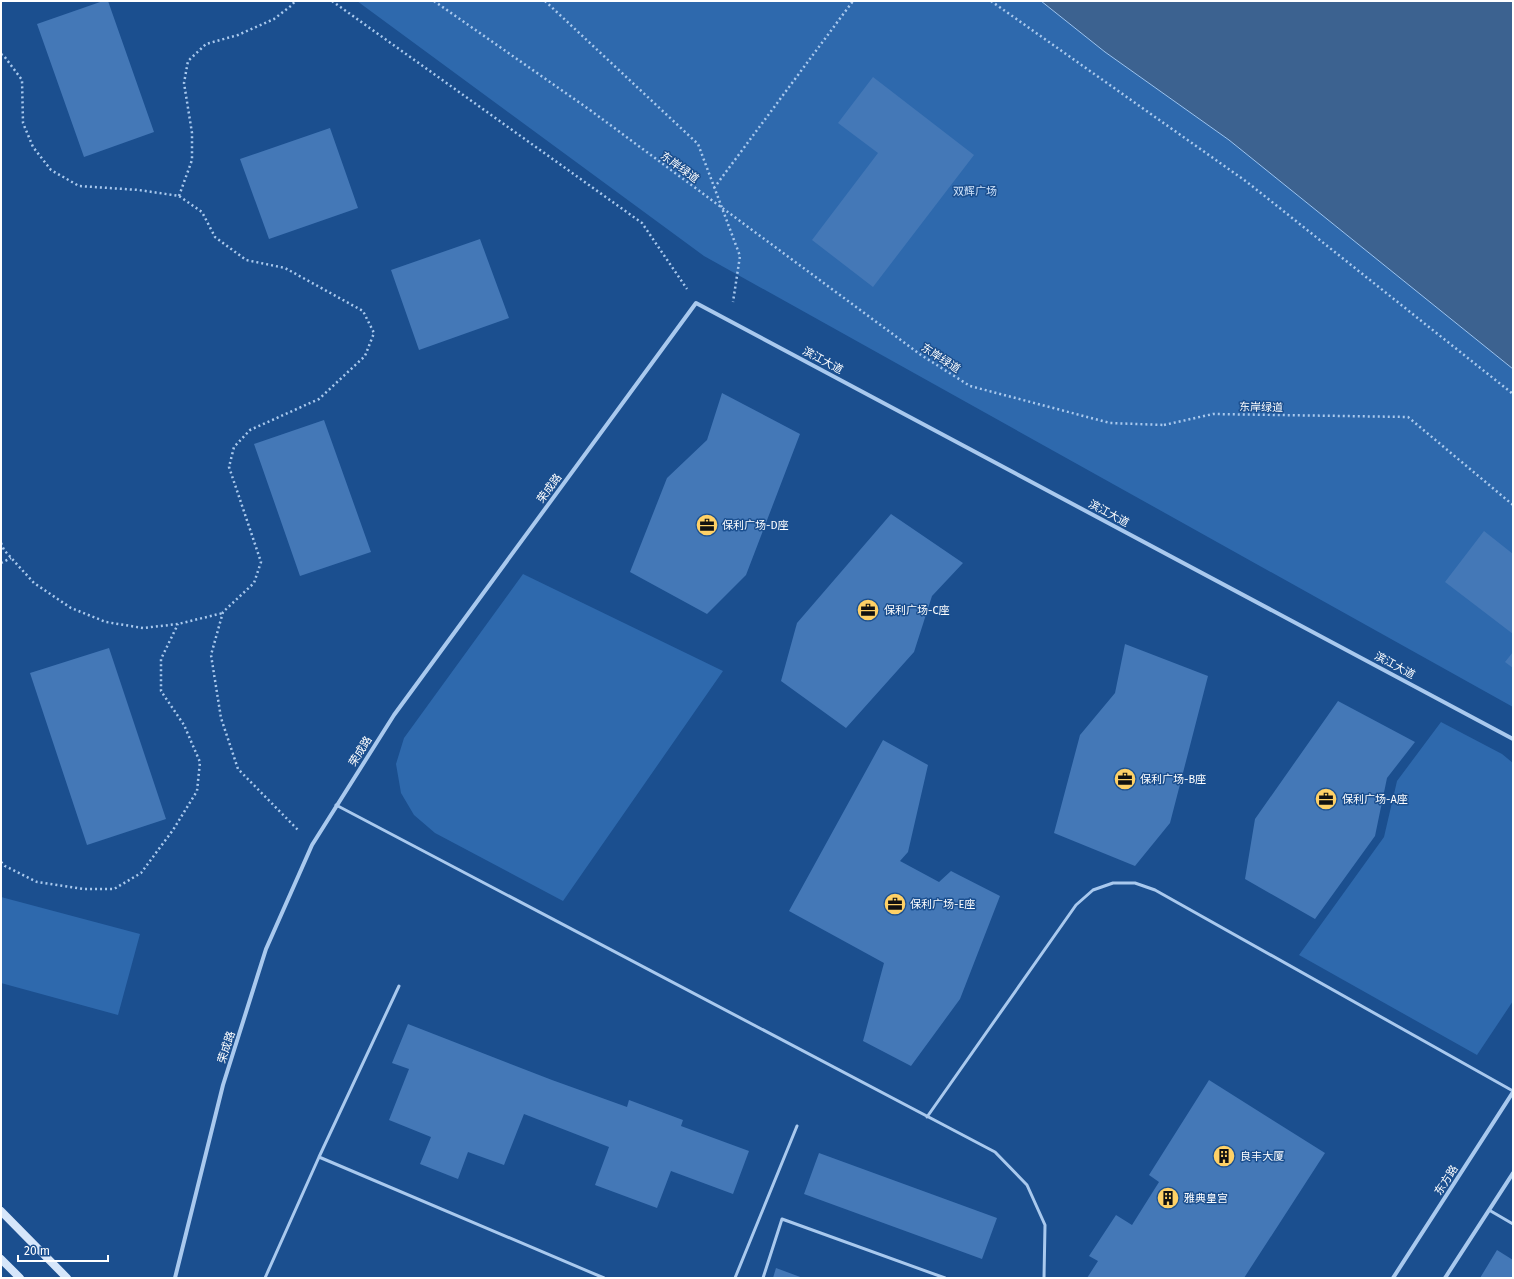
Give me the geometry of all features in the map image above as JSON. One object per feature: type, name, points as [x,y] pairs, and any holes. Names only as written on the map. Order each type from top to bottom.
[{"type":"main road","points":[[1,1211],[67,1278]]},
{"type":"main road","points":[[1,1259],[20,1278]]},
{"type":"street","name":"滨江大道","points":[[696,303],[1513,739]]},
{"type":"street","name":"荣成路","points":[[175,1278],[223,1085],[266,949],[312,845],[394,715],[696,303]]},
{"type":"street","name":"东方路","points":[[1393,1278],[1513,1092]]},
{"type":"street","points":[[1445,1278],[1513,1173]]},
{"type":"lane","points":[[336,805],[994,1152],[1027,1184],[1045,1225],[1044,1278]]},
{"type":"lane","points":[[927,1117],[1076,905],[1093,890],[1112,883],[1135,883],[1155,890],[1513,1092]]},
{"type":"lane","points":[[265,1278],[319,1157],[399,986]]},
{"type":"lane","points":[[735,1278],[797,1126]]},
{"type":"lane","points":[[319,1157],[604,1278]]},
{"type":"lane","points":[[1489,1210],[1513,1224]]},
{"type":"lane","points":[[763,1278],[782,1219],[945,1278]]},
{"type":"path","points":[[179,196],[192,160],[192,133],[184,83],[188,61],[206,44],[238,35],[274,19],[295,1]]},
{"type":"path","points":[[332,1],[642,223],[696,303]]},
{"type":"path","name":"东岸绿道","points":[[434,1],[590,110],[921,355],[970,386],[1110,422],[1164,425],[1213,414],[1408,417],[1513,505]]},
{"type":"path","points":[[545,1],[698,144],[740,256],[730,321]]},
{"type":"path","points":[[714,188],[853,1]]},
{"type":"path","points":[[991,1],[1247,182],[1513,394]]},
{"type":"path","points":[[1,54],[22,80],[23,123],[33,147],[51,170],[79,186],[139,190],[179,196],[202,212],[215,237],[246,260],[285,268],[363,311],[374,333],[365,356],[319,399],[250,430],[234,447],[229,467],[261,562],[254,583],[223,612],[178,624],[143,628],[106,622],[71,608],[34,583],[4,550],[1,543]]},
{"type":"path","points":[[1,563],[12,558]]},
{"type":"path","points":[[223,612],[211,655],[221,718],[238,769],[312,845]]},
{"type":"path","points":[[1,862],[5,866],[37,882],[83,889],[114,889],[141,874],[173,830],[197,791],[200,762],[184,725],[161,691],[160,659],[178,624]]},
{"type":"green space","name":"双辉广场","points":[[357,1],[1041,1],[1105,52],[1229,140],[1513,369],[1513,707],[704,256]]},
{"type":"green space","points":[[523,574],[723,671],[563,901],[435,833],[414,815],[401,793],[396,764],[404,738]]},
{"type":"green space","points":[[1441,722],[1502,754],[1513,763],[1513,1001],[1477,1055],[1299,955],[1384,837],[1397,781]]},
{"type":"green space","points":[[1,897],[140,934],[118,1015],[1,983]]},
{"type":"shaded area","points":[[1041,1],[1513,1],[1513,369],[1229,140],[1105,52]]},
{"type":"building","points":[[103,1],[108,1],[154,132],[84,157],[37,24]]},
{"type":"building","points":[[873,77],[974,155],[873,287],[812,240],[878,153],[838,123]]},
{"type":"building","points":[[330,128],[358,208],[269,239],[240,159]]},
{"type":"building","points":[[480,239],[509,318],[419,350],[391,270]]},
{"type":"building","name":"保利广场-D座","points":[[722,393],[800,434],[746,575],[707,614],[630,572],[667,478],[707,440]]},
{"type":"building","points":[[324,420],[371,552],[300,576],[254,444]]},
{"type":"building","name":"保利广场-C座","points":[[891,514],[963,563],[932,596],[914,652],[846,728],[781,681],[797,623]]},
{"type":"building","points":[[1484,531],[1513,554],[1513,634],[1445,582]]},
{"type":"building","name":"保利广场-B座","points":[[1125,644],[1208,676],[1170,823],[1135,866],[1054,833],[1080,735],[1115,693]]},
{"type":"building","points":[[109,648],[166,819],[87,845],[30,673]]},
{"type":"building","points":[[1513,652],[1513,668],[1505,662]]},
{"type":"building","name":"保利广场-A座","points":[[1338,701],[1415,742],[1387,778],[1375,836],[1315,919],[1245,879],[1255,819]]},
{"type":"building","name":"保利广场-E座","points":[[883,740],[928,765],[908,852],[900,861],[939,882],[951,871],[1000,896],[960,999],[911,1066],[863,1041],[884,963],[789,911]]},
{"type":"building","points":[[408,1024],[552,1080],[627,1107],[629,1100],[683,1120],[681,1126],[749,1151],[733,1194],[671,1171],[657,1208],[595,1185],[609,1147],[524,1114],[504,1165],[468,1152],[458,1179],[420,1164],[431,1137],[389,1120],[409,1069],[392,1063]]},
{"type":"building","points":[[1209,1080],[1325,1153],[1244,1278],[1087,1278],[1098,1261],[1089,1256],[1116,1215],[1132,1225],[1159,1182],[1149,1175]]},
{"type":"building","points":[[819,1153],[997,1218],[982,1259],[804,1194]]},
{"type":"building","points":[[1497,1250],[1513,1260],[1513,1278],[1480,1278]]},
{"type":"building","points":[[776,1268],[803,1278],[773,1278]]},
{"type":"place","name":"保利广场-D座","points":[[707,525]]},
{"type":"place","name":"保利广场-C座","points":[[868,610]]},
{"type":"place","name":"保利广场-B座","points":[[1125,779]]},
{"type":"place","name":"保利广场-A座","points":[[1326,799]]},
{"type":"place","name":"保利广场-E座","points":[[895,904]]},
{"type":"place","name":"良丰大厦","points":[[1224,1156]]},
{"type":"place","name":"雅典皇宫","points":[[1168,1198]]}]
